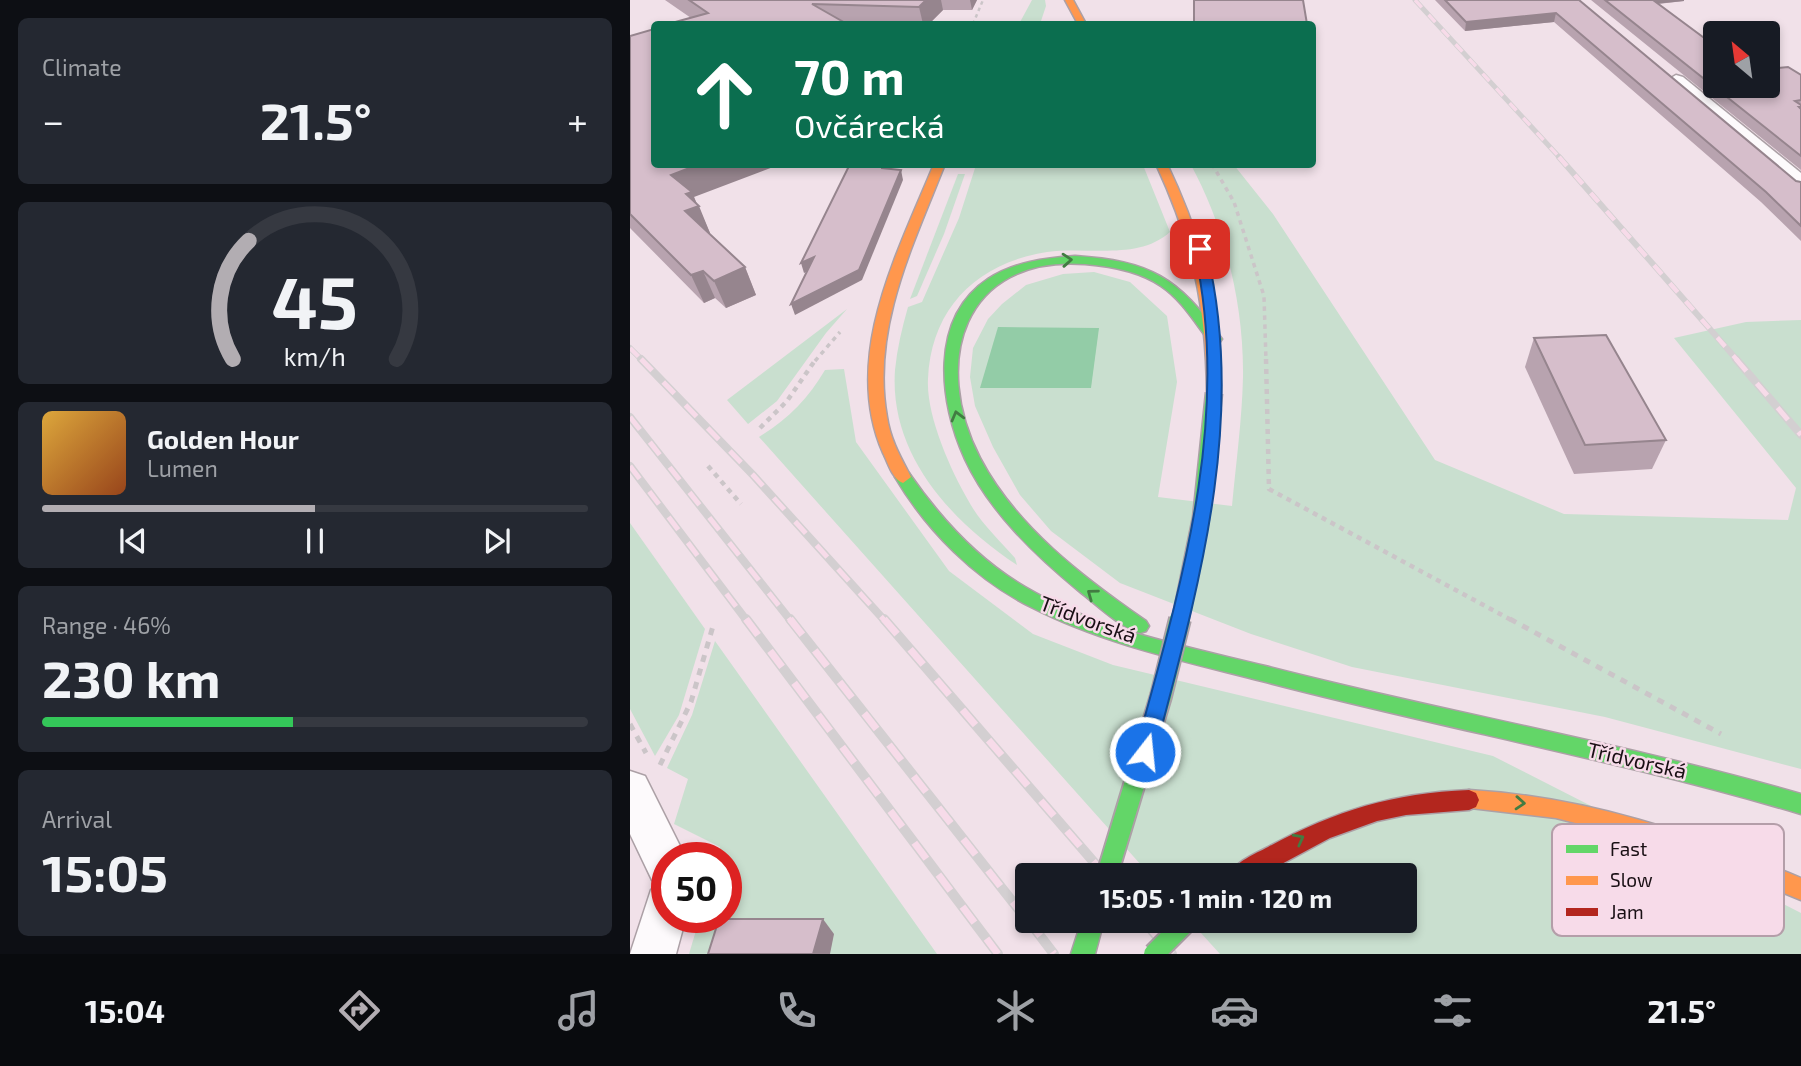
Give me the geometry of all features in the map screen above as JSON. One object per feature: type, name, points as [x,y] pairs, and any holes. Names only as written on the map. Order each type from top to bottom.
[{"type":"main road","points":[[1069,0],[1080,21]]},
{"type":"main road","name":"Třídvorská","points":[[938,168],[885,309],[876,359],[875,390],[881,428],[892,461],[940,526],[1012,589],[1059,613],[1268,676],[1689,773],[1801,804]]},
{"type":"main road","points":[[1111,863],[1145,752],[1189,588],[1203,517],[1214,393],[1215,339],[1209,289],[1200,249],[1163,168]]},
{"type":"main road","points":[[1192,655],[1117,613],[1066,575],[1029,540],[1000,505],[975,462],[956,418],[950,381],[951,351],[958,323],[972,300],[994,281],[1031,266],[1074,259],[1104,260],[1133,266],[1159,279],[1179,295],[1215,339]]},
{"type":"main road","points":[[1260,863],[1301,837],[1360,813],[1415,802],[1473,800],[1539,804],[1599,814],[1632,824]]},
{"type":"main road","points":[[1784,882],[1801,889]]},
{"type":"main road","points":[[1083,954],[1089,933]]},
{"type":"main road","points":[[1154,954],[1173,933]]},
{"type":"street","points":[[1662,70],[1801,184]]},
{"type":"street","points":[[633,795],[656,842]]},
{"type":"street","points":[[653,954],[659,933]]},
{"type":"path","points":[[974,21],[983,0]]},
{"type":"path","points":[[1214,168],[1234,202],[1264,296],[1269,489],[1727,737]]},
{"type":"path","points":[[760,428],[788,401],[825,347],[844,327]]},
{"type":"path","points":[[708,466],[741,504]]},
{"type":"path","points":[[633,795],[657,772],[691,702],[713,626]]},
{"type":"shaded area","points":[[1032,0],[1045,0],[1046,6],[1041,21],[1021,21]]},
{"type":"shaded area","points":[[975,168],[1144,168],[1170,232],[1143,247],[1112,251],[1047,252],[999,267],[979,278],[962,293],[938,331],[931,354],[928,393],[940,441],[973,508],[1015,558],[1017,565],[970,528],[948,507],[929,483],[902,430],[896,401],[896,362],[908,307],[922,302],[959,218]]},
{"type":"shaded area","points":[[1192,168],[1236,168],[1273,214],[1435,460],[1564,514],[1788,520],[1796,488],[1674,338],[1746,322],[1801,320],[1801,769],[1605,717],[1352,667],[1251,634],[1120,583],[1051,531],[1020,495],[993,447],[975,406],[970,377],[973,348],[988,319],[1026,285],[1063,274],[1094,272],[1130,282],[1167,316],[1177,382],[1158,497],[1232,506],[1243,377],[1240,322],[1223,241]]},
{"type":"shaded area","points":[[958,174],[965,174],[944,234],[917,296],[910,299]]},
{"type":"shaded area","points":[[847,309],[826,333],[777,401],[748,424],[727,400]]},
{"type":"shaded area","points":[[998,327],[1099,328],[1091,388],[980,388]]},
{"type":"shaded area","points":[[844,369],[856,442],[949,571],[1033,634],[1113,665],[1493,756],[1626,824],[1552,824],[1552,936],[1784,936],[1784,904],[1801,913],[1801,954],[1220,954],[1201,933],[1417,933],[1417,863],[1139,863],[759,437],[797,408],[825,370]]},
{"type":"shaded area","points":[[630,523],[705,629],[679,715],[655,756],[630,709]]},
{"type":"shaded area","points":[[715,641],[937,954],[689,954],[695,933],[742,933],[742,842],[710,842],[674,824],[688,779],[667,768],[692,715]]},
{"type":"building","points":[[689,0],[926,0],[919,7],[812,4],[842,21],[679,21],[708,13]]},
{"type":"building","points":[[1194,0],[1303,0],[1306,21],[1194,21]]},
{"type":"building","points":[[1445,0],[1579,0],[1796,181],[1801,182],[1801,226],[1766,192],[1556,13],[1466,22]]},
{"type":"building","points":[[1605,0],[1653,0],[1703,37],[1703,78]]},
{"type":"building","points":[[651,30],[651,168],[689,168],[671,175],[692,192],[686,194],[699,206],[685,211],[745,267],[714,281],[703,271],[691,275],[630,214],[630,36]]},
{"type":"building","points":[[1788,67],[1801,75],[1801,100],[1795,101],[1801,105],[1801,156],[1728,98],[1780,98],[1780,68]]},
{"type":"building","points":[[848,168],[901,170],[859,270],[791,304],[814,257],[801,263]]},
{"type":"building","points":[[1606,335],[1666,440],[1585,445],[1534,338]]},
{"type":"building","points":[[742,919],[823,919],[813,954],[708,954],[715,933],[742,933]]},
{"type":"railway","points":[[1415,0],[1561,159]]},
{"type":"railway","points":[[1559,157],[1738,361]]},
{"type":"railway","points":[[630,348],[641,359]]},
{"type":"railway","points":[[641,359],[753,475],[885,621]]},
{"type":"railway","points":[[1736,359],[1801,435]]},
{"type":"railway","points":[[630,417],[791,621]]},
{"type":"railway","points":[[630,466],[747,621]]},
{"type":"railway","points":[[746,619],[998,954]]},
{"type":"railway","points":[[790,619],[1015,905]]},
{"type":"railway","points":[[884,619],[1095,863]]},
{"type":"railway","points":[[1038,933],[1054,954]]},
{"type":"railway","points":[[1154,933],[1172,954]]},
{"type":"traffic: fast","points":[[1140,626],[1067,572],[1031,538],[999,500],[973,460],[956,417],[950,372],[958,326],[972,301],[992,282],[1017,269],[1045,262],[1075,260],[1132,268],[1166,283],[1182,297],[1215,339]]},
{"type":"traffic: fast","points":[[1111,863],[1161,696],[1190,578],[1209,457],[1214,393]]},
{"type":"traffic: fast","points":[[903,477],[945,532],[996,578],[1036,602],[1084,623],[1160,647],[1307,685],[1661,765],[1801,804]]},
{"type":"traffic: fast","points":[[1083,954],[1089,933]]},
{"type":"traffic: fast","points":[[1154,954],[1175,933]]},
{"type":"traffic: slow","points":[[1069,0],[1080,21]]},
{"type":"traffic: slow","points":[[903,477],[879,417],[875,384],[877,351],[892,287],[938,168]]},
{"type":"traffic: slow","points":[[1163,168],[1187,221],[1203,275],[1211,330],[1214,393]]},
{"type":"traffic: slow","points":[[1469,800],[1556,808],[1624,824]]},
{"type":"traffic: slow","points":[[1784,882],[1801,889]]},
{"type":"traffic: jam","points":[[1261,863],[1322,830],[1377,811],[1436,801],[1469,800]]},
{"type":"route","points":[[1145,752],[1189,588],[1203,517],[1210,457],[1215,339],[1209,289],[1200,249]]}]
